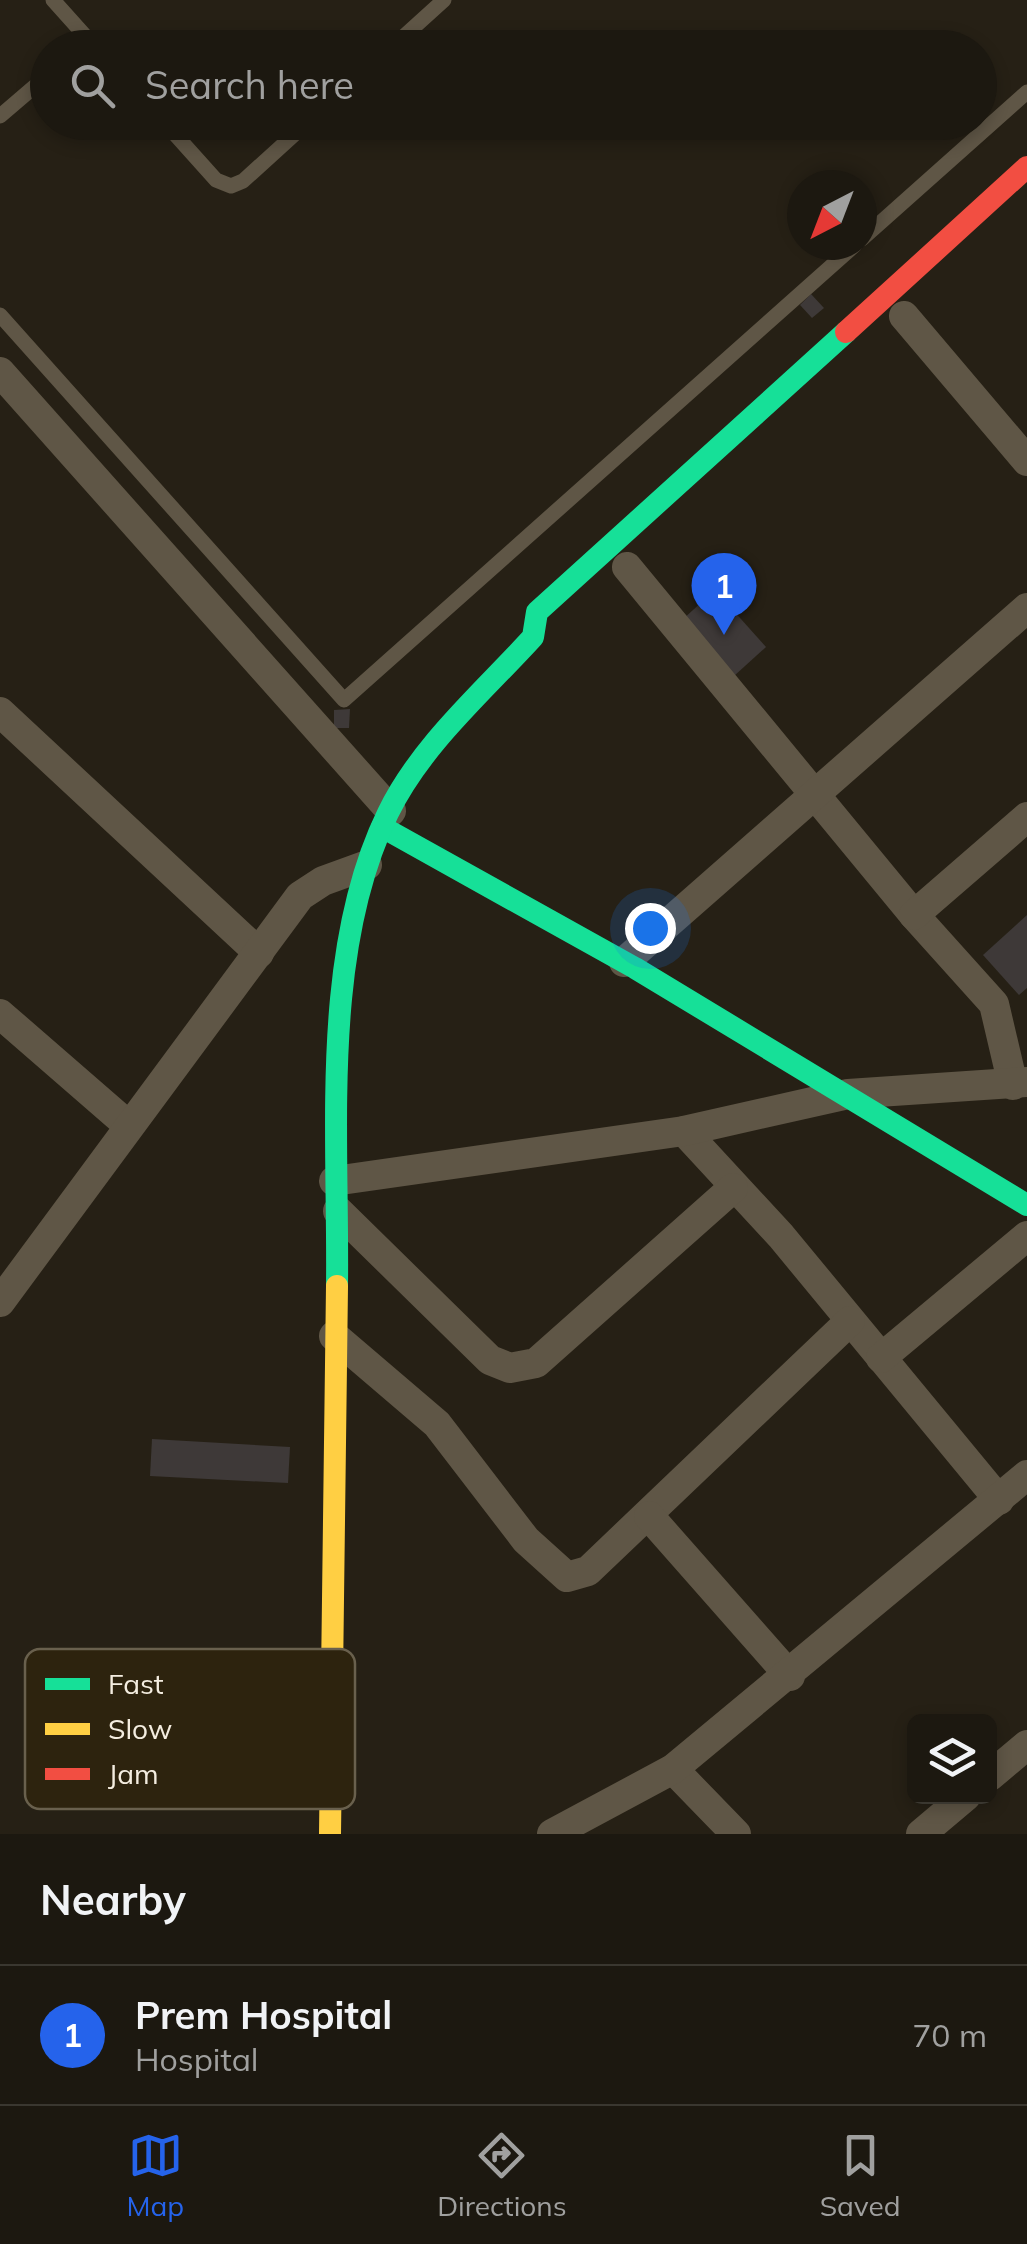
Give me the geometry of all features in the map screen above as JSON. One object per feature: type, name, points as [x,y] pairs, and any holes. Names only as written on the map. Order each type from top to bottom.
[{"type":"street","points":[[331,1649],[338,1212],[334,1180],[350,933],[367,865],[387,819],[414,769],[544,635],[537,612],[1027,167]]},
{"type":"street","points":[[904,316],[1027,461]]},
{"type":"street","points":[[6,391],[387,819],[1027,1205]]},
{"type":"street","points":[[334,1180],[684,1131],[848,1094],[1020,1084],[994,1004],[914,915],[627,567]]},
{"type":"street","points":[[624,962],[1027,608]]},
{"type":"street","points":[[0,712],[259,953]]},
{"type":"street","points":[[914,915],[1027,817]]},
{"type":"street","points":[[0,1302],[128,1126],[310,888],[367,865]]},
{"type":"street","points":[[0,1014],[128,1126]]},
{"type":"street","points":[[684,1131],[781,1236],[1000,1500]]},
{"type":"street","points":[[338,1212],[490,1360],[522,1369],[536,1363],[733,1188]]},
{"type":"street","points":[[880,1358],[1027,1236]]},
{"type":"street","points":[[334,1336],[437,1424],[526,1540],[567,1577],[588,1571],[649,1516],[850,1321]]},
{"type":"street","points":[[552,1834],[674,1769],[1027,1475]]},
{"type":"street","points":[[649,1516],[790,1676]]},
{"type":"street","points":[[997,1770],[1027,1745]]},
{"type":"street","points":[[674,1769],[736,1834]]},
{"type":"street","points":[[921,1834],[957,1804]]},
{"type":"street","points":[[330,1809],[330,1834]]},
{"type":"lane","points":[[53,0],[76,30]]},
{"type":"lane","points":[[411,30],[444,0]]},
{"type":"lane","points":[[0,116],[30,90]]},
{"type":"lane","points":[[997,119],[1027,92]]},
{"type":"lane","points":[[180,140],[216,180],[231,186],[286,140]]},
{"type":"lane","points":[[877,226],[973,140]]},
{"type":"lane","points":[[0,314],[344,700],[838,260]]},
{"type":"building","points":[[811,294],[824,308],[812,318],[800,305]]},
{"type":"building","points":[[715,590],[766,647],[723,686],[671,630]]},
{"type":"building","points":[[350,709],[349,728],[334,728],[334,710]]},
{"type":"building","points":[[1027,915],[1027,988],[1019,995],[983,955]]},
{"type":"building","points":[[152,1439],[290,1447],[288,1483],[150,1476]]},
{"type":"traffic: fast","points":[[337,1286],[336,1107],[343,984],[366,867],[388,813],[435,742],[533,637],[537,612],[846,332]]},
{"type":"traffic: fast","points":[[382,827],[635,968],[1027,1205]]},
{"type":"traffic: slow","points":[[332,1649],[337,1286]]},
{"type":"traffic: slow","points":[[330,1809],[330,1834]]},
{"type":"traffic: jam","points":[[846,332],[1027,167]]},
{"type":"place","name":"Prem Hospital","points":[[724,635]]}]
